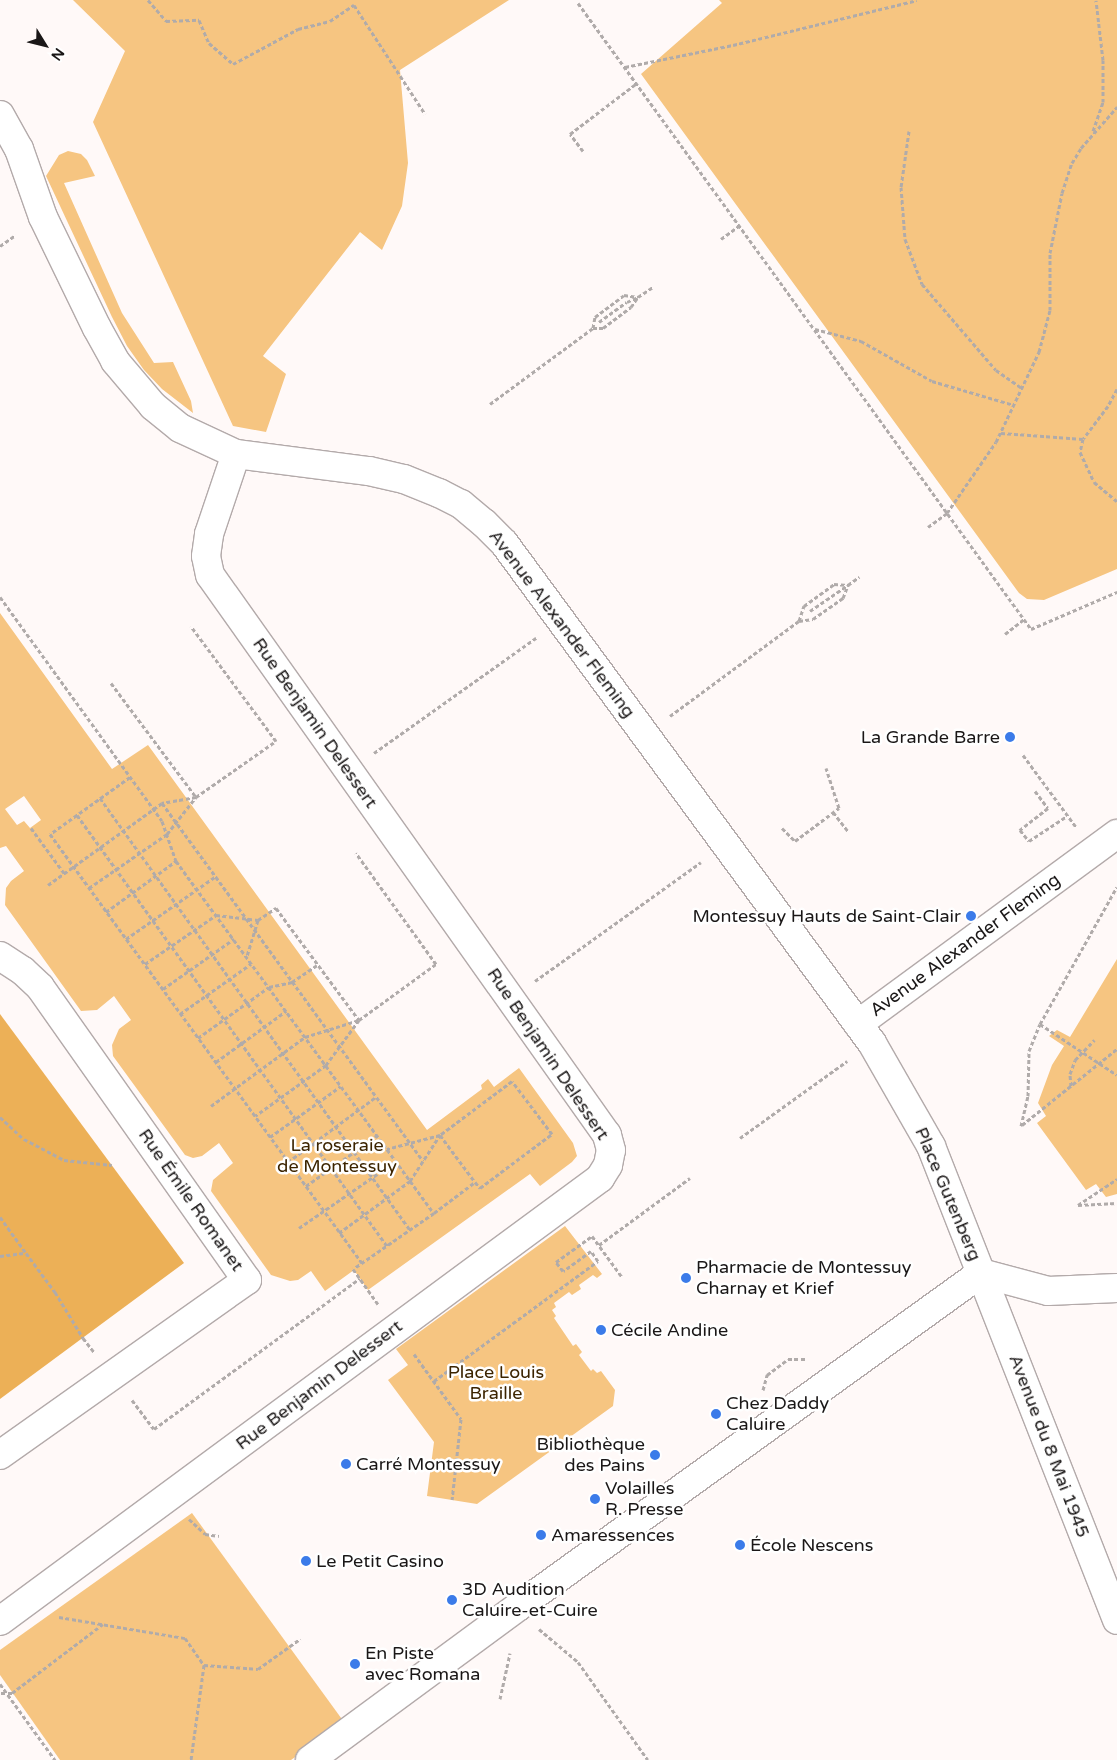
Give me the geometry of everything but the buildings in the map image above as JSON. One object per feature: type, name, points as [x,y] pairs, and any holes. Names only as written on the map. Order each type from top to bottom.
[{"type":"street","name":"Avenue Alexander Fleming","points":[[0,115],[19,149],[43,216],[115,361],[153,406],[180,428],[236,454],[369,471],[404,479],[439,492],[461,504],[484,522],[504,543],[865,1033],[1117,834]]},
{"type":"street","name":"Rue Benjamin Delessert","points":[[0,1621],[600,1178],[608,1165],[611,1150],[608,1135],[210,575],[206,556],[209,534],[236,454]]},
{"type":"street","name":"Rue Émile Romanet","points":[[0,956],[23,971],[40,987],[247,1280],[0,1455]]},
{"type":"street","name":"Place Gutenberg","points":[[865,1033],[931,1146],[981,1273],[1048,1291],[1117,1288]]},
{"type":"street","points":[[310,1760],[519,1606],[981,1273]]},
{"type":"street","name":"Avenue du 8 Mai 1945","points":[[981,1273],[1117,1620]]},
{"type":"path","points":[[148,0],[166,21],[199,20],[209,43],[233,64],[298,29],[330,21],[354,5],[425,114]]},
{"type":"path","points":[[625,67],[743,42],[917,0]]},
{"type":"path","points":[[1092,134],[1103,102],[1103,60],[1096,0]]},
{"type":"path","points":[[578,3],[1031,629],[1117,592]]},
{"type":"path","points":[[583,151],[570,134],[637,83]]},
{"type":"path","points":[[928,527],[947,513],[1001,433],[1022,388],[1045,332],[1050,310],[1050,253],[1062,193],[1072,163],[1092,134],[1117,107]]},
{"type":"path","points":[[909,131],[901,187],[905,239],[922,284],[996,370],[1022,388]]},
{"type":"path","points":[[720,239],[740,226]]},
{"type":"path","points":[[0,246],[12,237]]},
{"type":"path","points":[[599,322],[627,302],[653,288]]},
{"type":"path","points":[[593,328],[595,317],[624,295],[638,297]]},
{"type":"path","points":[[490,404],[593,328],[603,328],[631,307],[638,297]]},
{"type":"path","points":[[814,328],[861,341],[932,381],[956,390],[1014,405]]},
{"type":"path","points":[[1117,388],[1108,406],[1083,439],[1080,452],[1094,482],[1117,501]]},
{"type":"path","points":[[1001,433],[1083,439]]},
{"type":"path","points":[[810,611],[859,577]]},
{"type":"path","points":[[799,621],[804,606],[834,584],[848,585]]},
{"type":"path","points":[[645,734],[799,621],[813,619],[843,598],[848,585]]},
{"type":"path","points":[[0,597],[162,821],[176,861],[434,1213]]},
{"type":"path","points":[[376,752],[561,620]]},
{"type":"path","points":[[1005,634],[1024,620]]},
{"type":"path","points":[[89,888],[166,834],[196,797],[276,741],[191,626]]},
{"type":"path","points":[[111,683],[196,797]]},
{"type":"path","points":[[1023,755],[1059,806]]},
{"type":"path","points":[[782,828],[795,841],[838,808],[826,768]]},
{"type":"path","points":[[130,777],[50,834],[362,1263]]},
{"type":"path","points":[[1036,791],[1048,808],[1020,830],[1029,841],[1067,816]]},
{"type":"path","points":[[48,885],[162,803],[196,797]]},
{"type":"path","points":[[100,798],[410,1230]]},
{"type":"path","points":[[162,803],[423,1161]]},
{"type":"path","points":[[833,812],[848,831]]},
{"type":"path","points":[[77,815],[387,1246]]},
{"type":"path","points":[[30,828],[64,874]]},
{"type":"path","points":[[539,978],[726,844]]},
{"type":"path","points":[[211,1106],[305,1037],[359,1020],[436,964],[356,853]]},
{"type":"path","points":[[106,912],[176,861]]},
{"type":"path","points":[[126,939],[216,876]]},
{"type":"path","points":[[1117,887],[1040,1024],[1029,1051],[1028,1096],[1021,1126],[1117,1049]]},
{"type":"path","points":[[145,964],[216,915],[258,920],[276,908],[359,1020]]},
{"type":"path","points":[[247,957],[258,920]]},
{"type":"path","points":[[162,989],[234,939]]},
{"type":"path","points":[[180,1014],[252,964]]},
{"type":"path","points":[[198,1038],[269,987],[292,982],[317,965]]},
{"type":"path","points":[[216,1062],[286,1011]]},
{"type":"path","points":[[254,1116],[326,1065],[359,1020]]},
{"type":"path","points":[[1040,1024],[1117,1075]]},
{"type":"path","points":[[740,1138],[865,1033]]},
{"type":"path","points":[[1071,1086],[1072,1067],[1082,1051],[1094,1040]]},
{"type":"path","points":[[340,1233],[410,1181],[440,1135],[512,1081],[552,1134],[480,1188],[440,1135]]},
{"type":"path","points":[[270,1137],[341,1086]]},
{"type":"path","points":[[288,1162],[376,1097]]},
{"type":"path","points":[[0,1116],[24,1139],[64,1160],[112,1165]]},
{"type":"path","points":[[387,1150],[440,1135]]},
{"type":"path","points":[[306,1186],[377,1136]]},
{"type":"path","points":[[300,1228],[396,1161]]},
{"type":"path","points":[[600,1245],[690,1178]]},
{"type":"path","points":[[1117,1179],[1078,1205],[1117,1203]]},
{"type":"path","points":[[452,1500],[461,1419],[353,1268],[410,1230],[475,1182]]},
{"type":"path","points":[[0,1217],[56,1292],[82,1338]]},
{"type":"path","points":[[434,1381],[598,1261],[591,1251],[563,1271],[556,1262],[592,1236],[622,1277]]},
{"type":"path","points":[[0,1256],[26,1253]]},
{"type":"path","points":[[154,1429],[360,1278]]},
{"type":"path","points":[[189,1519],[205,1534],[219,1536]]},
{"type":"path","points":[[519,1606],[534,1625],[578,1662],[648,1760]]},
{"type":"path","points":[[58,1616],[185,1638],[204,1665],[191,1760]]},
{"type":"path","points":[[2,1693],[12,1692],[104,1624]]},
{"type":"path","points":[[204,1665],[258,1669],[300,1639]]},
{"type":"path","points":[[500,1699],[509,1654]]},
{"type":"path","points":[[0,1684],[55,1760]]},
{"type":"green space","points":[[73,0],[509,0],[400,70],[408,163],[402,206],[382,250],[360,232],[263,356],[286,374],[266,432],[233,426],[93,122],[125,51]]},
{"type":"green space","points":[[719,0],[1117,0],[1117,569],[1044,600],[1027,599],[1019,593],[641,74],[722,3]]},
{"type":"green space","points":[[68,151],[81,154],[87,160],[95,176],[64,183],[122,313],[154,363],[173,362],[191,401],[193,413],[162,389],[144,370],[127,346],[112,317],[46,176],[59,155]]},
{"type":"green space","name":"La roseraie de Montessuy","points":[[0,613],[112,769],[148,745],[427,1130],[482,1089],[481,1085],[488,1079],[494,1087],[519,1068],[573,1143],[577,1156],[572,1162],[540,1186],[530,1174],[368,1290],[354,1270],[325,1291],[311,1271],[298,1280],[290,1281],[271,1275],[211,1191],[213,1180],[233,1163],[219,1143],[202,1156],[193,1158],[185,1155],[113,1056],[112,1045],[119,1029],[131,1020],[114,996],[97,1010],[81,1011],[5,905],[6,888],[11,881],[24,871],[6,846],[0,848]],"holes":[[[24,796],[41,820],[30,828],[24,821],[17,825],[5,809]]]},
{"type":"green space","points":[[1117,959],[1117,1194],[1106,1197],[1096,1184],[1086,1190],[1037,1123],[1046,1116],[1038,1103],[1052,1065],[1064,1046],[1049,1036],[1057,1030],[1070,1037]]},
{"type":"green space","name":"Place Louis Braille","points":[[565,1226],[602,1274],[597,1278],[593,1275],[579,1285],[581,1289],[572,1295],[569,1292],[554,1303],[556,1307],[552,1310],[556,1316],[554,1318],[573,1346],[576,1344],[582,1352],[579,1355],[591,1371],[593,1369],[597,1373],[601,1371],[615,1390],[613,1406],[477,1504],[427,1496],[434,1442],[388,1380],[408,1365],[396,1349]]},
{"type":"green space","points":[[192,1513],[344,1722],[291,1760],[60,1760],[0,1675],[0,1650]]},
{"type":"shaded area","points":[[0,1014],[184,1263],[0,1399]]},
{"type":"place","name":"La Grande Barre","points":[[1010,737]]},
{"type":"place","name":"Montessuy Hauts de Saint-Clair","points":[[971,916]]},
{"type":"place","name":"Pharmacie de Montessuy Charnay et Krief","points":[[686,1278]]},
{"type":"place","name":"Cécile Andine","points":[[601,1330]]},
{"type":"place","name":"Chez Daddy Caluire","points":[[716,1414]]},
{"type":"place","name":"Bibliothèque des Pains","points":[[655,1455]]},
{"type":"place","name":"Carré Montessuy","points":[[346,1464]]},
{"type":"place","name":"Volailles R. Presse","points":[[595,1499]]},
{"type":"place","name":"Amaressences","points":[[541,1535]]},
{"type":"place","name":"École Nescens","points":[[740,1545]]},
{"type":"place","name":"Le Petit Casino","points":[[306,1561]]},
{"type":"place","name":"3D Audition Caluire-et-Cuire","points":[[452,1600]]},
{"type":"place","name":"En Piste avec Romana","points":[[355,1664]]}]
